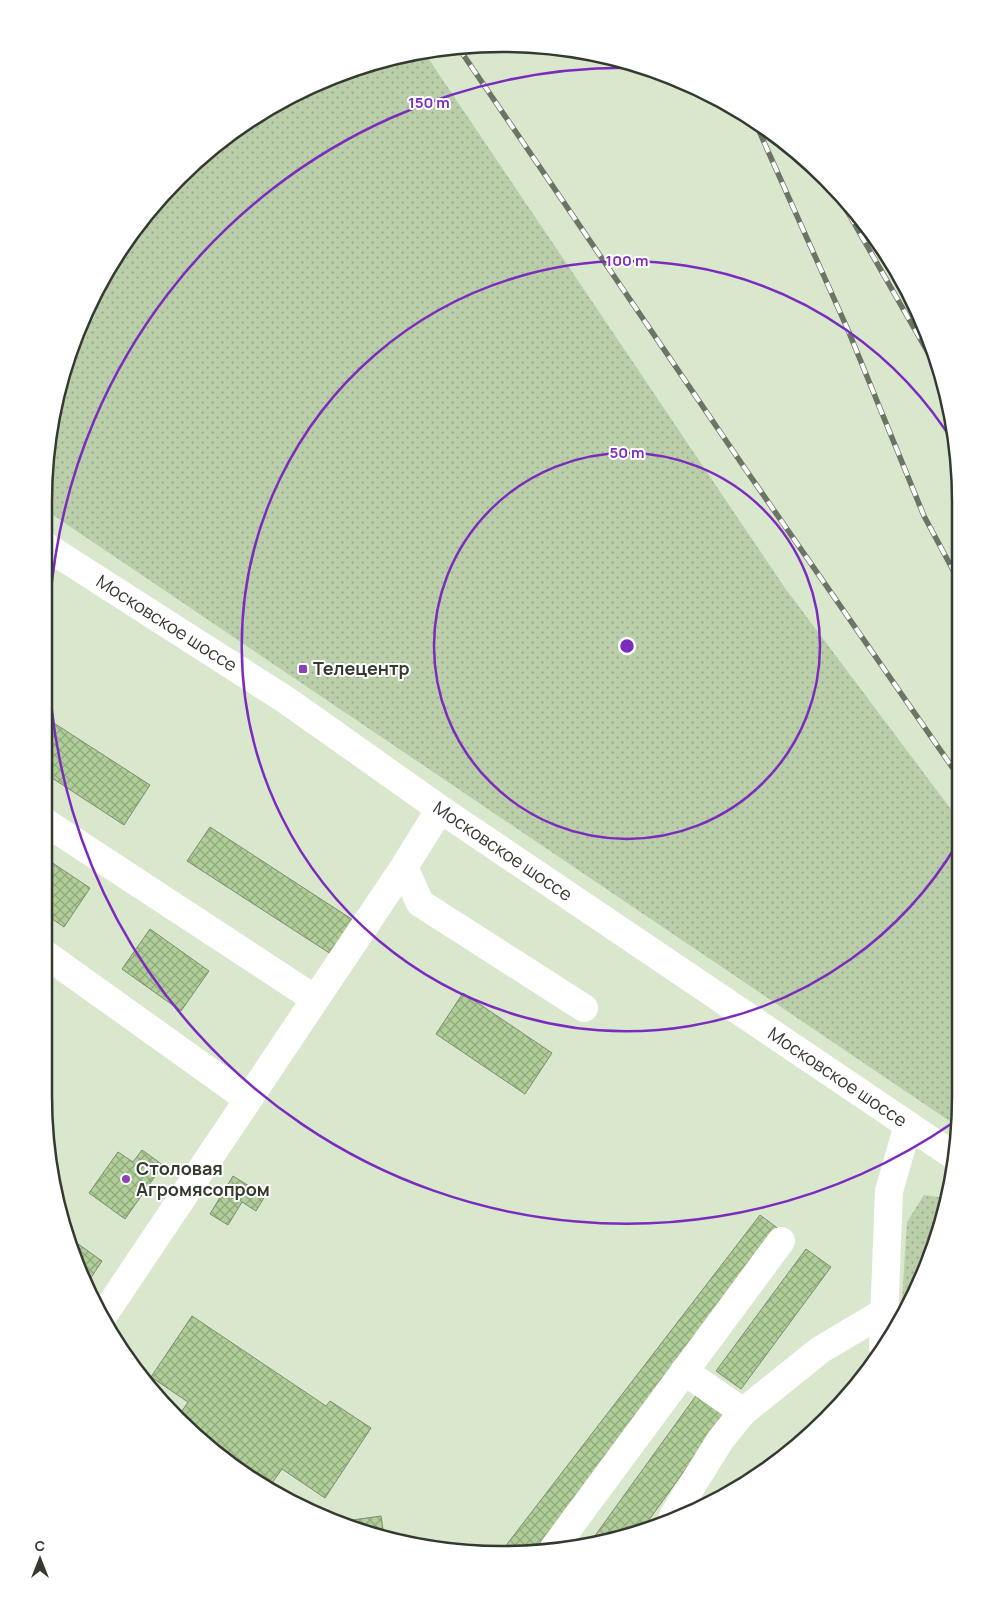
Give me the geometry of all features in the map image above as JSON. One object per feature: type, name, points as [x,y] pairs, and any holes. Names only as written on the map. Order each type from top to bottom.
[{"type":"main road","name":"Московское шоссе","points":[[52,550],[286,700],[440,809],[949,1153]]},
{"type":"main road","points":[[107,1311],[404,867],[440,809]]},
{"type":"main road","points":[[52,827],[315,999]]},
{"type":"main road","points":[[404,867],[420,903],[584,1008]]},
{"type":"main road","points":[[52,959],[248,1099]]},
{"type":"main road","points":[[883,1336],[889,1191],[908,1125]]},
{"type":"main road","points":[[557,1543],[781,1241]]},
{"type":"main road","points":[[676,1512],[721,1439],[743,1412],[820,1350],[884,1312]]},
{"type":"main road","points":[[684,1371],[743,1412]]},
{"type":"green space","points":[[428,59],[785,588],[952,811],[952,1123],[52,514],[53,473],[61,415],[76,358],[99,303],[128,252],[164,206],[206,164],[252,128],[303,99],[358,76]]},
{"type":"green space","points":[[924,1195],[941,1197],[929,1241],[902,1304],[907,1222]]},
{"type":"building","points":[[52,722],[150,785],[124,825],[52,778]]},
{"type":"building","points":[[210,827],[353,920],[331,954],[187,861]]},
{"type":"building","points":[[52,863],[90,888],[64,927],[52,919]]},
{"type":"building","points":[[150,929],[209,971],[181,1011],[122,969]]},
{"type":"building","points":[[463,993],[552,1053],[525,1094],[436,1034]]},
{"type":"building","name":"Столовая Агромясопром","points":[[142,1150],[163,1165],[125,1219],[89,1193],[118,1152],[133,1162]]},
{"type":"building","points":[[233,1176],[265,1196],[256,1211],[242,1202],[228,1225],[210,1214]]},
{"type":"building","points":[[760,1215],[780,1230],[538,1545],[506,1546]]},
{"type":"building","points":[[77,1243],[102,1261],[91,1278]]},
{"type":"building","points":[[806,1249],[831,1267],[741,1389],[716,1371]]},
{"type":"building","points":[[192,1316],[326,1406],[330,1401],[371,1428],[325,1498],[282,1469],[272,1483],[231,1455],[181,1412],[188,1402],[151,1377]]},
{"type":"building","points":[[698,1393],[726,1413],[647,1523],[594,1537]]},
{"type":"building","points":[[381,1516],[383,1530],[358,1523],[351,1520]]},
{"type":"railway","points":[[463,54],[746,470],[952,767]]},
{"type":"railway","points":[[760,133],[848,330],[924,516],[952,568]]},
{"type":"railway","points":[[852,219],[924,346]]},
{"type":"place","name":"Телецентр","points":[[303,669]]},
{"type":"place","name":"Столовая Агромясопром","points":[[126,1179]]}]
